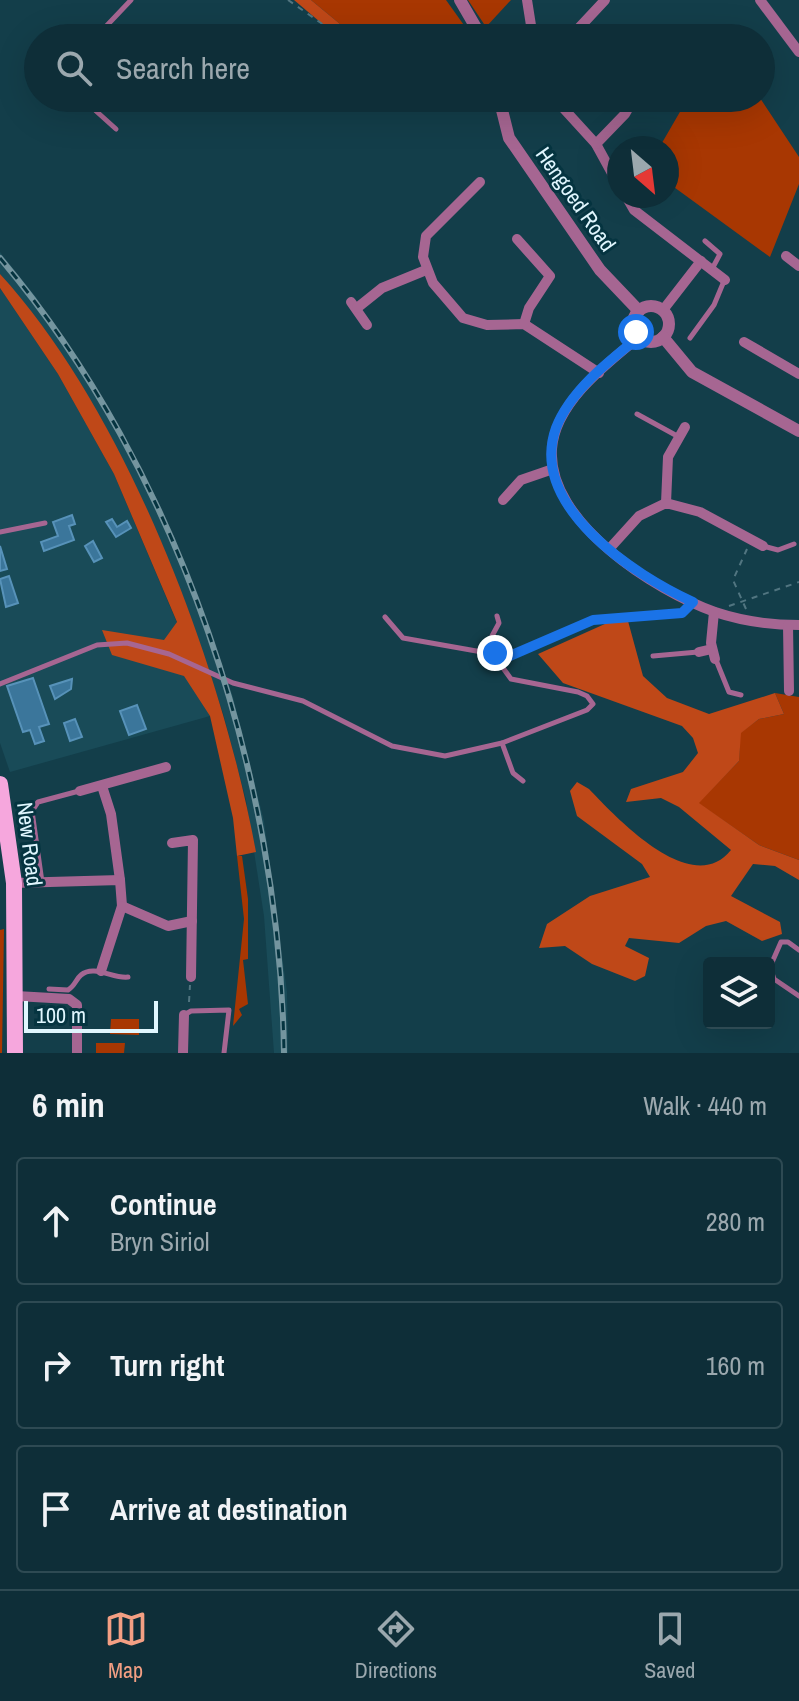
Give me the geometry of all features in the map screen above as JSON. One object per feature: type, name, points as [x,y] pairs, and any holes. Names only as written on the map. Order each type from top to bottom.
[{"type":"main road","name":"New Road","points":[[0,784],[5,856],[14,883],[15,1053]]},
{"type":"street","points":[[460,0],[474,24]]},
{"type":"street","points":[[527,0],[531,24]]},
{"type":"street","points":[[583,24],[605,0]]},
{"type":"street","points":[[760,0],[799,52]]},
{"type":"street","name":"Hengoed Road","points":[[502,112],[509,138],[600,270],[639,311]]},
{"type":"street","points":[[567,112],[596,144],[607,164]]},
{"type":"street","points":[[596,144],[626,112]]},
{"type":"street","points":[[480,182],[426,236],[423,257],[426,270],[463,318],[487,325],[524,324],[599,373]]},
{"type":"street","points":[[633,208],[725,280]]},
{"type":"street","points":[[517,239],[550,276],[529,308],[524,324]]},
{"type":"street","points":[[786,256],[799,266]]},
{"type":"street","points":[[663,310],[701,261]]},
{"type":"street","points":[[367,325],[354,305],[382,288],[426,270]]},
{"type":"street","points":[[648,306],[663,310],[669,320],[663,337],[648,341],[639,337],[634,321],[639,311],[648,306]]},
{"type":"street","points":[[639,337],[599,373],[565,410],[552,450],[553,469],[560,490],[572,510],[633,569],[714,612],[751,621],[794,625],[789,691]]},
{"type":"street","points":[[663,337],[692,372],[799,431]]},
{"type":"street","points":[[744,342],[799,374]]},
{"type":"street","points":[[666,503],[668,457],[682,432]]},
{"type":"street","points":[[503,500],[521,480],[553,469]]},
{"type":"street","points":[[610,548],[639,516],[666,503],[700,512],[763,546]]},
{"type":"street","points":[[699,652],[714,654],[714,612]]},
{"type":"street","points":[[80,791],[166,767]]},
{"type":"street","points":[[101,971],[122,906],[111,814],[102,786]]},
{"type":"street","points":[[172,843],[193,840],[191,977]]},
{"type":"street","points":[[14,883],[120,880]]},
{"type":"street","points":[[122,906],[168,926],[192,921]]},
{"type":"street","points":[[16,996],[69,999],[77,1005],[77,1053]]},
{"type":"street","points":[[183,1053],[188,1013]]},
{"type":"lane","points":[[108,24],[131,0]]},
{"type":"lane","points":[[97,112],[116,129]]},
{"type":"lane","points":[[705,241],[720,254],[711,270]]},
{"type":"lane","points":[[690,338],[714,305],[725,280]]},
{"type":"lane","points":[[637,414],[682,432]]},
{"type":"lane","points":[[0,532],[45,523]]},
{"type":"lane","points":[[763,546],[778,550],[794,544]]},
{"type":"lane","points":[[593,620],[682,613],[693,602]]},
{"type":"lane","points":[[0,684],[97,645],[127,643],[169,654],[233,683],[303,701],[392,746],[445,756],[502,743],[587,710],[593,704],[587,696],[578,692],[511,679],[496,659],[492,636],[499,623],[497,616]]},
{"type":"lane","points":[[385,617],[403,638],[496,659]]},
{"type":"lane","points":[[653,656],[699,652]]},
{"type":"lane","points":[[714,654],[729,692],[741,695]]},
{"type":"lane","points":[[502,743],[513,773],[523,781]]},
{"type":"lane","points":[[42,882],[32,811],[35,805],[80,791]]},
{"type":"lane","points":[[799,950],[788,942],[781,942],[770,967],[774,979],[799,996]]},
{"type":"lane","points":[[49,989],[68,990],[84,972],[101,971],[110,977],[128,977]]},
{"type":"lane","points":[[188,1013],[229,1010],[224,1053]]},
{"type":"path","points":[[288,0],[322,24]]},
{"type":"path","points":[[751,541],[733,580],[751,621]]},
{"type":"path","points":[[742,599],[799,582]]},
{"type":"path","points":[[496,659],[593,620]]},
{"type":"path","points":[[188,1013],[191,977]]},
{"type":"shaded area","points":[[294,0],[311,0],[340,24],[322,24]]},
{"type":"shaded area","points":[[311,0],[446,0],[463,24],[340,24]]},
{"type":"shaded area","points":[[468,0],[511,0],[489,24],[484,24]]},
{"type":"shaded area","points":[[680,112],[769,112],[799,157],[799,184],[770,257],[679,191],[679,136],[666,136]]},
{"type":"shaded area","points":[[0,252],[36,297],[117,423],[158,501],[213,639],[233,697],[264,821],[287,992],[288,1053],[274,1053],[264,916],[246,800],[223,713],[188,612],[143,502],[102,420],[0,274]]},
{"type":"shaded area","points":[[0,274],[46,331],[89,397],[128,470],[163,546],[220,703],[256,852],[237,856],[233,818],[210,716],[184,676],[112,655],[102,630],[164,640],[177,622],[114,474],[58,374],[0,288]]},
{"type":"shaded area","points":[[0,288],[58,374],[114,474],[177,623],[210,716],[10,772],[0,743]]},
{"type":"shaded area","points":[[628,621],[643,676],[667,698],[709,714],[775,693],[784,714],[759,719],[741,733],[739,761],[699,803],[759,845],[799,860],[799,880],[775,866],[753,864],[731,896],[780,922],[782,934],[762,941],[726,921],[706,926],[679,943],[629,938],[625,946],[649,958],[645,976],[635,981],[592,964],[565,946],[539,948],[547,924],[590,896],[650,877],[642,864],[577,816],[570,791],[577,782],[589,789],[636,834],[676,860],[696,865],[715,863],[731,850],[679,807],[661,798],[626,802],[631,789],[683,772],[698,753],[693,738],[682,726],[563,683],[538,654],[607,623]]},
{"type":"shaded area","points":[[775,693],[799,697],[799,860],[759,845],[698,803],[739,761],[740,733],[759,719],[784,714]]},
{"type":"shaded area","points":[[237,856],[242,856],[248,899],[248,959],[243,960],[248,1004],[239,1009],[242,1015],[233,1026],[244,919]]},
{"type":"shaded area","points":[[4,929],[2,1053],[0,1053],[0,930]]},
{"type":"shaded area","points":[[111,1019],[139,1019],[139,1035],[110,1034]]},
{"type":"shaded area","points":[[96,1043],[125,1043],[124,1053],[96,1053]]},
{"type":"building","points":[[72,515],[75,524],[69,526],[74,540],[44,551],[41,542],[58,536],[53,522]]},
{"type":"building","points":[[112,519],[117,527],[127,521],[131,528],[116,537],[106,522]]},
{"type":"building","points":[[93,541],[102,558],[94,562],[85,546]]},
{"type":"building","points":[[0,546],[7,569],[0,571]]},
{"type":"building","points":[[9,576],[18,603],[6,607],[0,579]]},
{"type":"building","points":[[33,678],[49,724],[39,727],[44,741],[35,744],[30,730],[23,732],[7,686]]},
{"type":"building","points":[[72,679],[71,689],[55,699],[50,686]]},
{"type":"building","points":[[137,705],[146,729],[129,735],[120,711]]},
{"type":"building","points":[[75,719],[82,737],[70,741],[64,723]]},
{"type":"railway","points":[[0,258],[64,342],[120,433],[168,530],[208,632],[240,736],[263,842],[278,948],[284,1053]]},
{"type":"route","points":[[495,653],[498,661],[593,620],[682,613],[693,602],[633,569],[595,537],[567,504],[553,469],[552,450],[565,410],[617,355],[639,337],[636,332]]}]
